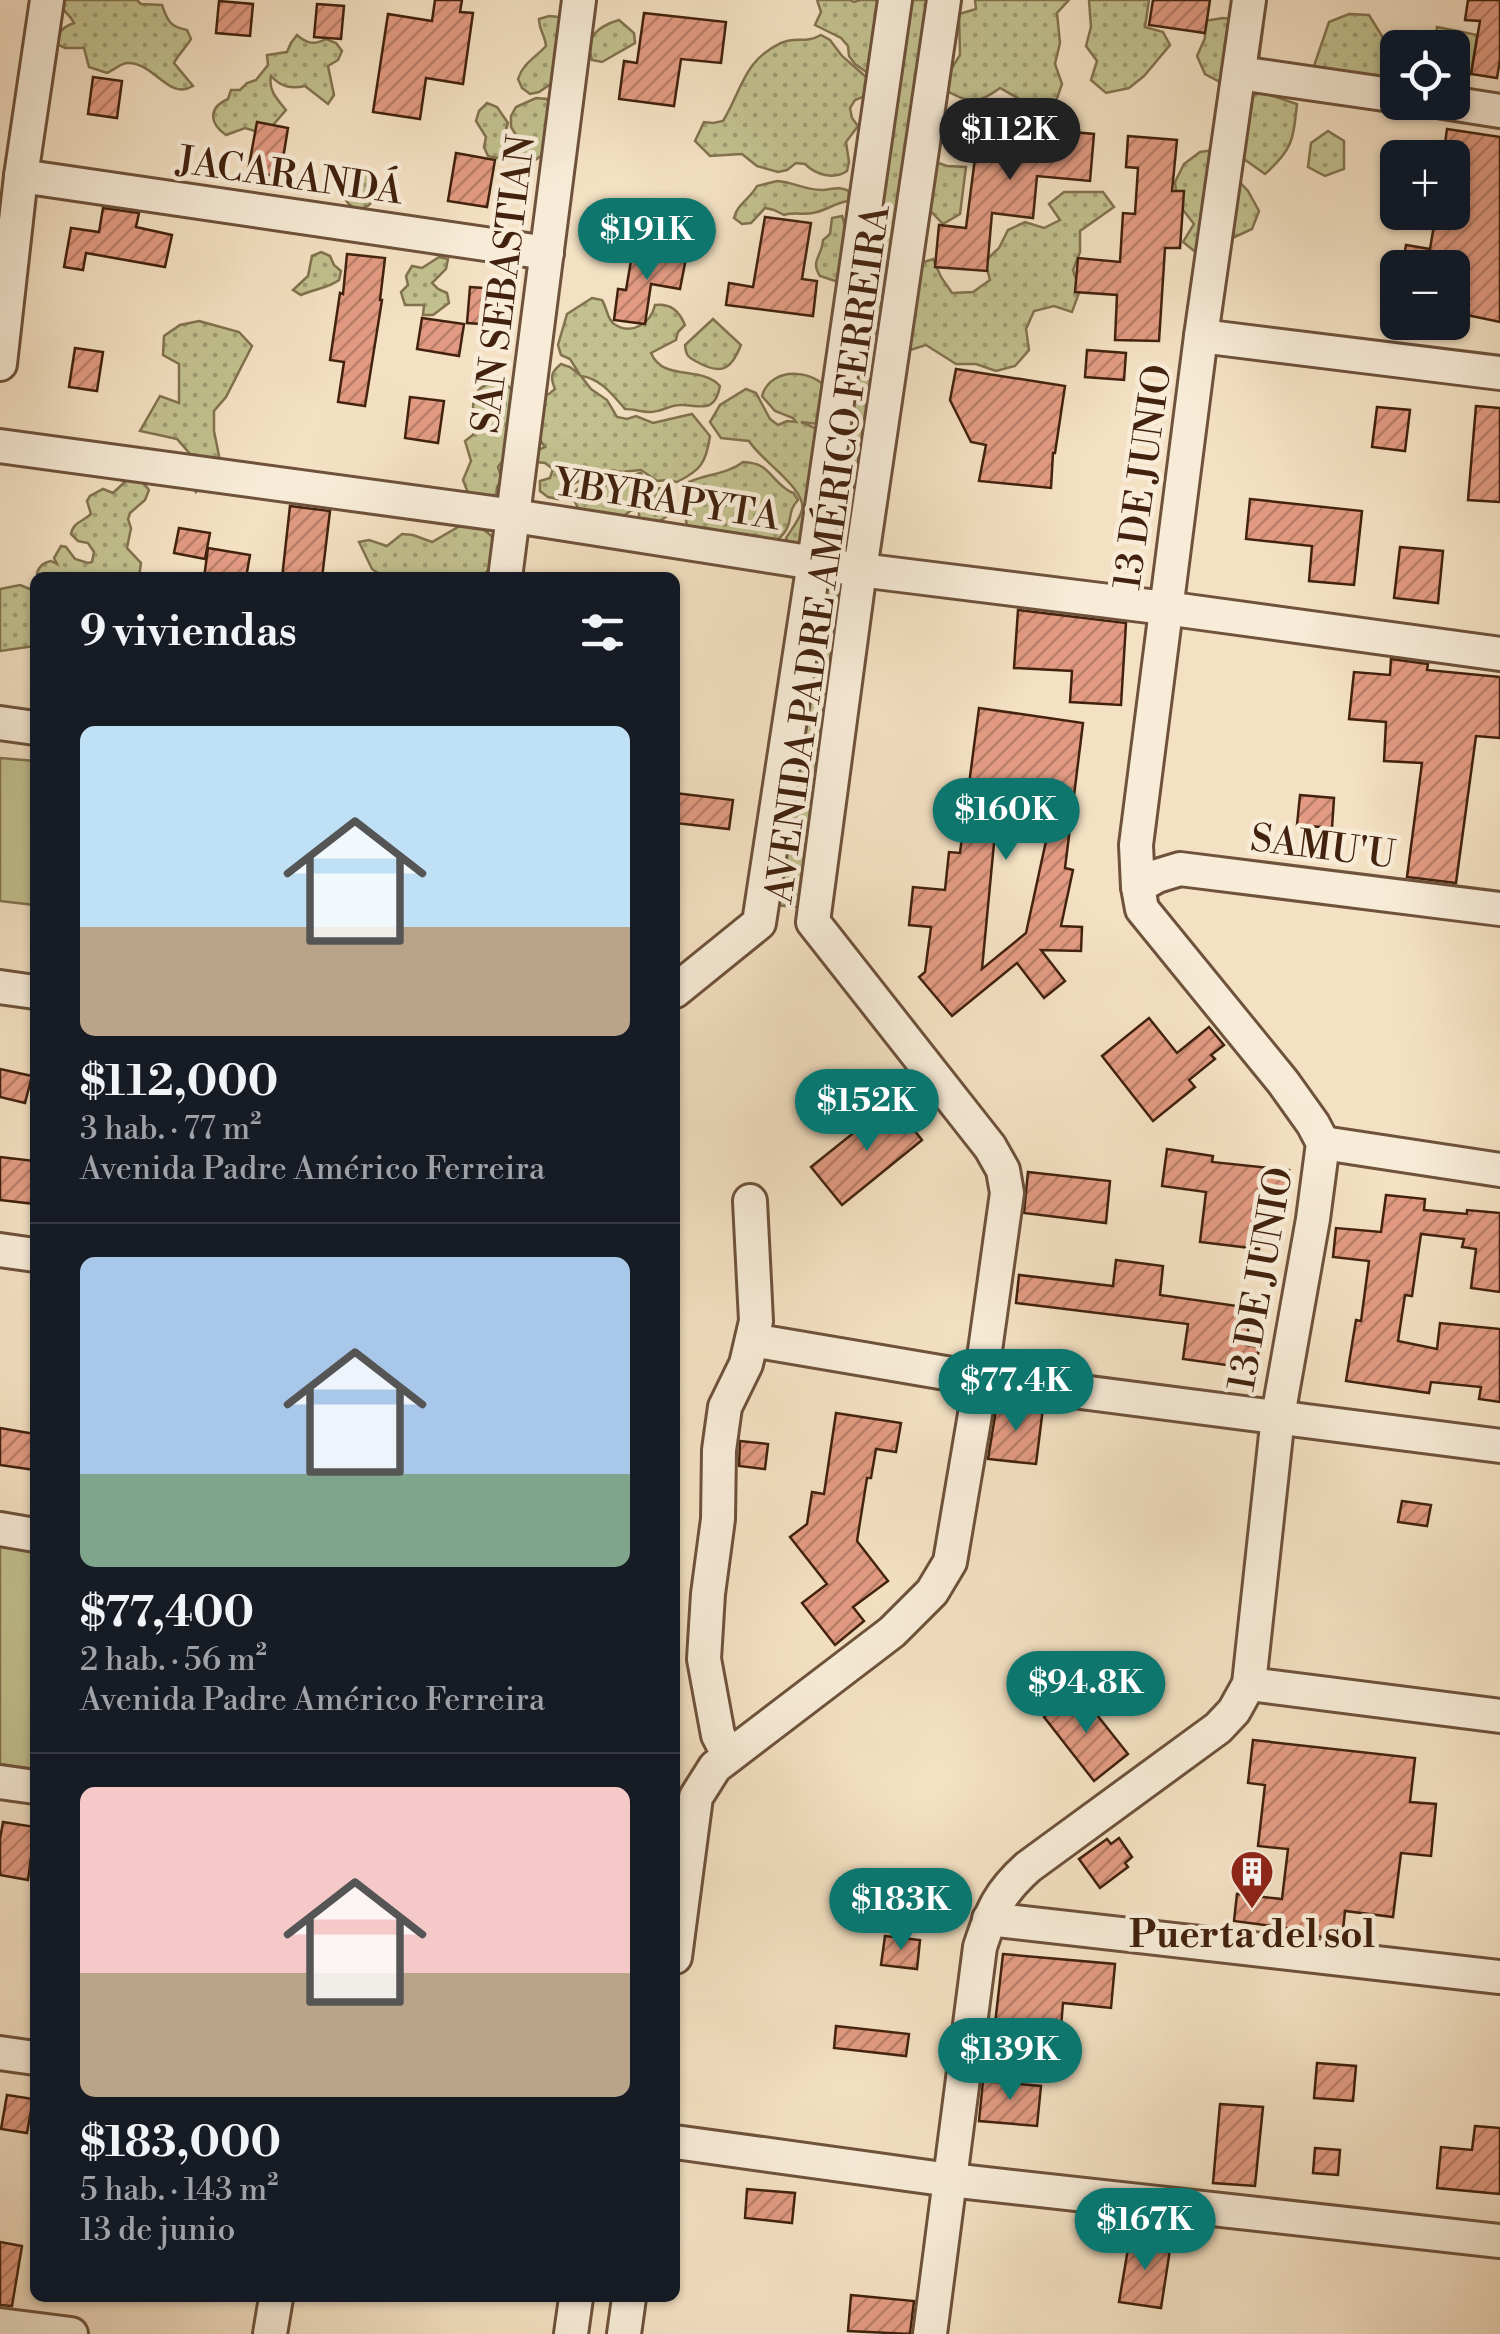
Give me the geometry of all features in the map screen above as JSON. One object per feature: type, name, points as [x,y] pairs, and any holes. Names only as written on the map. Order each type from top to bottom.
[{"type":"street","points":[[0,364],[21,176],[48,0]]},
{"type":"street","name":"SAN SEBASTIAN","points":[[506,572],[579,0]]},
{"type":"street","name":"AVENIDA PADRE AMÉRICO FERREIRA","points":[[680,987],[759,923],[895,0]]},
{"type":"street","name":"AVENIDA PADRE AMÉRICO FERREIRA","points":[[680,1919],[696,1797],[722,1761],[892,1632],[932,1592],[950,1562],[1008,1193],[1003,1170],[990,1147],[813,922],[944,0]]},
{"type":"street","name":"13 DE JUNIO","points":[[930,2334],[980,1946],[989,1919],[1007,1886],[1028,1867],[1218,1728],[1234,1711],[1249,1684],[1278,1416],[1313,1219],[1323,1144],[1313,1124],[1142,909],[1138,887],[1136,845],[1164,608],[1249,0]]},
{"type":"street","points":[[1239,74],[1380,94]]},
{"type":"street","points":[[1470,106],[1500,110]]},
{"type":"street","name":"JACARANDÁ","points":[[21,176],[547,253]]},
{"type":"street","points":[[1201,336],[1500,373]]},
{"type":"street","name":"YBYRAPYTA","points":[[0,446],[514,516],[860,570],[1500,654]]},
{"type":"street","points":[[0,723],[30,727]]},
{"type":"street","name":"SAMU'U","points":[[1138,887],[1180,869],[1500,909]]},
{"type":"street","points":[[759,923],[780,919],[813,922]]},
{"type":"street","points":[[0,987],[30,991]]},
{"type":"street","points":[[1323,1144],[1500,1170]]},
{"type":"street","points":[[680,1777],[722,1761],[704,1659],[724,1407],[746,1364],[756,1321],[750,1201]]},
{"type":"street","points":[[0,1250],[30,1255]]},
{"type":"street","points":[[752,1340],[981,1379],[1500,1446]]},
{"type":"street","points":[[0,1528],[30,1534]]},
{"type":"street","points":[[1249,1684],[1500,1716]]},
{"type":"street","points":[[0,1782],[30,1787]]},
{"type":"street","points":[[989,1919],[1500,1977]]},
{"type":"street","points":[[0,2053],[30,2057]]},
{"type":"street","points":[[680,2143],[950,2180],[1500,2241]]},
{"type":"street","points":[[270,2334],[275,2302]]},
{"type":"street","points":[[571,2334],[575,2302]]},
{"type":"street","points":[[624,2334],[628,2302]]},
{"type":"street","points":[[0,2326],[71,2334]]},
{"type":"shaded area","points":[[56,0],[137,0],[141,4],[162,5],[170,22],[187,30],[191,39],[174,63],[193,86],[177,89],[138,65],[125,63],[107,73],[89,67],[84,48],[57,44],[62,30],[74,23]]},
{"type":"shaded area","points":[[817,0],[931,0],[858,552],[852,561],[839,564],[823,560],[814,544],[808,550],[789,547],[786,538],[802,510],[798,493],[749,441],[721,438],[710,422],[720,405],[746,389],[756,393],[770,419],[778,425],[796,422],[775,411],[762,396],[767,386],[775,379],[796,374],[826,387],[832,396],[818,424],[801,422],[817,429],[823,437],[815,485],[819,494],[813,523],[815,540],[850,275],[838,282],[820,276],[816,262],[823,240],[830,234],[832,218],[842,216],[845,225],[856,231],[876,75],[855,64],[841,38],[815,25],[821,12]]},
{"type":"shaded area","points":[[975,0],[1069,0],[1057,13],[1060,43],[1055,64],[1062,84],[1055,104],[1035,108],[1000,88],[973,101],[945,90],[960,55],[959,14],[976,9]]},
{"type":"shaded area","points":[[1089,0],[1149,0],[1145,27],[1163,32],[1170,45],[1129,88],[1106,93],[1091,80],[1097,61],[1086,46],[1091,27]]},
{"type":"shaded area","points":[[1349,14],[1369,15],[1380,33],[1380,79],[1366,89],[1326,81],[1314,66],[1329,22]]},
{"type":"shaded area","points":[[559,17],[565,26],[555,81],[530,94],[518,79],[546,46],[539,19]]},
{"type":"shaded area","points":[[1223,18],[1263,27],[1258,66],[1222,83],[1205,74],[1197,56],[1205,38],[1204,21]]},
{"type":"shaded area","points":[[619,20],[634,33],[635,43],[602,62],[592,60],[590,44],[595,33]]},
{"type":"shaded area","points":[[1470,34],[1477,35],[1470,75]]},
{"type":"shaded area","points":[[297,35],[311,43],[326,39],[342,51],[338,60],[328,66],[334,95],[328,104],[305,86],[286,86],[271,76],[272,90],[286,110],[264,130],[245,128],[226,135],[214,121],[214,111],[228,99],[231,90],[240,90],[256,80],[268,65],[267,55],[287,52]]},
{"type":"shaded area","points":[[821,35],[873,83],[865,87],[865,96],[855,100],[850,108],[858,126],[846,142],[847,171],[825,175],[796,163],[778,172],[757,166],[742,154],[710,156],[695,141],[704,122],[723,121],[745,76],[768,50],[791,40]]},
{"type":"shaded area","points":[[1261,92],[1297,104],[1290,143],[1265,174],[1241,157],[1235,177],[1259,211],[1252,229],[1198,254],[1183,242],[1194,224],[1177,202],[1175,182],[1184,164],[1200,152],[1221,149],[1242,100]]},
{"type":"shaded area","points":[[536,98],[547,99],[558,126],[555,146],[531,163],[521,162],[521,143],[511,127],[511,116],[516,107]]},
{"type":"shaded area","points":[[487,103],[497,107],[508,123],[506,153],[497,158],[488,156],[484,147],[486,137],[476,121]]},
{"type":"shaded area","points":[[1328,131],[1344,141],[1344,169],[1325,176],[1308,167],[1311,143]]},
{"type":"shaded area","points":[[930,160],[966,167],[960,214],[943,224],[916,196]]},
{"type":"shaded area","points":[[368,169],[375,179],[374,199],[361,209],[353,207],[340,185]]},
{"type":"shaded area","points":[[777,181],[816,190],[845,189],[849,191],[848,201],[809,214],[784,215],[765,208],[751,223],[742,224],[734,218],[757,186]]},
{"type":"shaded area","points":[[1064,192],[1103,192],[1114,207],[1080,231],[1080,252],[1073,270],[1080,290],[1072,312],[1054,306],[1034,311],[1026,329],[1029,350],[1015,366],[996,371],[976,364],[956,364],[926,345],[907,351],[915,265],[933,259],[952,293],[973,292],[990,280],[985,261],[999,248],[1008,230],[1025,222],[1044,228],[1060,220],[1049,204]]},
{"type":"shaded area","points":[[321,252],[330,256],[341,271],[339,280],[301,295],[293,290],[308,276],[312,256]]},
{"type":"shaded area","points":[[439,257],[448,259],[446,269],[432,283],[447,293],[449,303],[433,315],[423,315],[424,305],[405,305],[401,292],[408,285],[406,276],[412,266],[422,268]]},
{"type":"shaded area","points":[[592,298],[602,300],[614,324],[627,329],[645,322],[655,305],[674,309],[685,325],[676,340],[651,353],[664,367],[703,376],[720,386],[715,401],[707,406],[678,405],[647,412],[625,409],[600,384],[581,376],[607,400],[617,417],[636,416],[653,423],[692,414],[710,436],[701,465],[677,482],[657,481],[641,470],[612,470],[571,485],[558,499],[540,491],[540,481],[550,478],[553,469],[535,462],[536,451],[545,447],[534,432],[539,395],[555,389],[552,375],[561,364],[580,375],[570,359],[561,355],[558,345],[567,314]]},
{"type":"shaded area","points":[[713,319],[741,345],[730,364],[721,369],[694,360],[685,345]]},
{"type":"shaded area","points":[[199,321],[239,332],[252,346],[226,397],[214,411],[222,471],[196,492],[187,474],[190,454],[177,439],[140,431],[160,396],[179,403],[179,364],[163,355],[164,336],[180,325]]},
{"type":"shaded area","points":[[505,383],[513,391],[511,450],[498,467],[502,479],[495,507],[470,498],[463,480],[471,461],[465,441],[476,426],[473,409],[477,392],[486,385]]},
{"type":"shaded area","points":[[743,462],[763,468],[798,500],[785,533],[768,546],[687,529],[684,501],[689,482]]},
{"type":"shaded area","points":[[641,473],[648,490],[668,487],[674,499],[666,517],[658,522],[639,518],[639,508],[615,523],[585,522],[572,496],[579,488],[589,481],[617,483]]},
{"type":"shaded area","points":[[130,477],[140,479],[149,490],[128,519],[131,528],[127,548],[141,563],[140,572],[38,572],[51,561],[57,564],[54,558],[61,546],[75,559],[92,562],[94,552],[88,543],[71,534],[72,530],[91,514],[87,501],[90,496],[103,489],[113,493]]},
{"type":"shaded area","points":[[465,523],[479,527],[498,542],[499,561],[487,572],[376,572],[359,542],[369,540],[387,546],[402,534],[432,542]]},
{"type":"shaded area","points":[[844,572],[799,907],[772,905],[817,576]]},
{"type":"shaded area","points":[[20,585],[30,589],[30,647],[0,651],[0,589]]},
{"type":"shaded area","points":[[0,758],[30,761],[30,904],[0,901]]},
{"type":"shaded area","points":[[0,1544],[30,1550],[30,1768],[0,1764]]},
{"type":"building","points":[[435,0],[462,0],[460,12],[473,13],[463,84],[426,78],[420,119],[373,112],[388,14],[432,21]]},
{"type":"building","points":[[1153,0],[1210,0],[1205,33],[1149,25]]},
{"type":"building","points":[[1468,0],[1500,0],[1497,78],[1471,74],[1480,21],[1465,20]]},
{"type":"building","points":[[219,1],[253,4],[250,36],[216,33]]},
{"type":"building","points":[[317,4],[344,6],[341,39],[314,37]]},
{"type":"building","points":[[644,13],[726,22],[721,63],[681,59],[674,106],[619,99],[624,61],[637,63]]},
{"type":"building","points":[[93,77],[122,81],[117,118],[88,114]]},
{"type":"building","points":[[980,119],[1094,134],[1090,181],[1037,176],[1033,218],[992,213],[987,271],[935,267],[939,225],[966,228]]},
{"type":"building","points":[[257,122],[288,128],[280,177],[248,171]]},
{"type":"building","points":[[1447,129],[1500,137],[1500,322],[1470,316],[1470,250],[1405,250],[1406,245],[1430,249],[1433,230],[1470,230],[1470,140],[1445,140]]},
{"type":"building","points":[[1128,136],[1177,140],[1172,191],[1184,191],[1180,248],[1165,248],[1159,341],[1115,340],[1117,295],[1075,292],[1078,258],[1120,262],[1123,213],[1135,214],[1138,168],[1126,167]]},
{"type":"building","points":[[456,153],[495,160],[487,207],[448,201]]},
{"type":"building","points":[[103,208],[139,213],[136,227],[172,235],[165,267],[86,253],[83,270],[64,267],[71,228],[99,232]]},
{"type":"building","points":[[618,211],[653,215],[650,241],[614,237]]},
{"type":"building","points":[[765,217],[811,223],[802,279],[817,281],[813,316],[726,305],[729,283],[753,287]]},
{"type":"building","points":[[633,249],[686,258],[680,289],[651,284],[645,324],[614,320],[618,289],[626,290]]},
{"type":"building","points":[[347,254],[385,258],[365,406],[338,402],[344,362],[330,360]]},
{"type":"building","points":[[470,287],[498,289],[495,325],[467,323]]},
{"type":"building","points":[[422,318],[464,324],[459,356],[417,349]]},
{"type":"building","points":[[75,348],[103,352],[97,391],[69,387]]},
{"type":"building","points":[[1087,350],[1126,353],[1124,380],[1085,377]]},
{"type":"building","points":[[956,369],[1065,386],[1051,488],[979,481],[986,445],[971,442],[950,400]]},
{"type":"building","points":[[410,397],[444,401],[438,443],[405,438]]},
{"type":"building","points":[[1476,406],[1500,408],[1500,502],[1468,500]]},
{"type":"building","points":[[1377,407],[1410,410],[1405,451],[1372,447]]},
{"type":"building","points":[[1250,499],[1362,511],[1354,585],[1309,581],[1312,546],[1246,539]]},
{"type":"building","points":[[290,506],[330,511],[323,572],[283,572]]},
{"type":"building","points":[[179,528],[210,533],[205,559],[174,553]]},
{"type":"building","points":[[1400,547],[1443,551],[1438,603],[1394,598]]},
{"type":"building","points":[[208,548],[250,555],[247,572],[205,572]]},
{"type":"building","points":[[1018,610],[1126,623],[1121,705],[1070,702],[1072,671],[1014,668]]},
{"type":"building","points":[[1391,659],[1428,664],[1427,670],[1500,677],[1500,738],[1476,736],[1456,883],[1407,877],[1422,763],[1384,761],[1386,722],[1349,719],[1354,672],[1390,675]]},
{"type":"building","points":[[979,708],[1083,723],[1065,868],[1073,870],[1061,926],[1082,927],[1081,951],[1041,950],[1065,981],[1044,998],[1017,963],[952,1016],[919,977],[925,972],[931,927],[909,925],[913,887],[945,890],[949,852],[960,853]],"holes":[[[995,833],[1046,841],[1026,933],[982,969]]]},
{"type":"building","points":[[680,794],[733,800],[729,829],[680,824]]},
{"type":"building","points":[[1300,795],[1334,798],[1332,828],[1297,825]]},
{"type":"building","points":[[1149,1018],[1177,1053],[1209,1027],[1224,1045],[1211,1055],[1215,1059],[1189,1080],[1195,1087],[1153,1121],[1102,1056]]},
{"type":"building","points":[[0,1069],[30,1076],[25,1103],[0,1097]]},
{"type":"building","points":[[892,1102],[922,1140],[842,1205],[811,1167]]},
{"type":"building","points":[[1167,1149],[1213,1156],[1212,1162],[1289,1170],[1286,1205],[1265,1203],[1259,1249],[1200,1242],[1206,1192],[1162,1186]]},
{"type":"building","points":[[0,1157],[30,1160],[30,1203],[0,1200]]},
{"type":"building","points":[[1028,1172],[1110,1181],[1106,1223],[1024,1213]]},
{"type":"building","points":[[1386,1195],[1425,1199],[1424,1210],[1500,1213],[1500,1292],[1471,1288],[1476,1249],[1462,1247],[1464,1239],[1421,1234],[1412,1296],[1405,1295],[1398,1341],[1437,1349],[1440,1323],[1500,1329],[1500,1402],[1479,1399],[1481,1387],[1431,1382],[1429,1393],[1346,1381],[1356,1320],[1361,1321],[1369,1261],[1333,1257],[1336,1228],[1381,1232]]},
{"type":"building","points":[[1116,1260],[1163,1266],[1160,1295],[1251,1308],[1246,1345],[1259,1347],[1256,1369],[1183,1359],[1188,1324],[1016,1303],[1019,1275],[1113,1286]]},
{"type":"building","points":[[997,1403],[1043,1408],[1036,1464],[988,1459]]},
{"type":"building","points":[[836,1413],[901,1423],[896,1452],[876,1449],[857,1541],[888,1581],[853,1607],[864,1621],[835,1645],[802,1603],[827,1584],[790,1537],[807,1524],[812,1492],[824,1494]]},
{"type":"building","points":[[0,1428],[30,1433],[30,1469],[0,1465]]},
{"type":"building","points":[[740,1441],[768,1444],[765,1469],[739,1466]]},
{"type":"building","points":[[1402,1501],[1431,1505],[1427,1526],[1398,1522]]},
{"type":"building","points":[[1078,1691],[1128,1754],[1094,1781],[1044,1717]]},
{"type":"building","points":[[1253,1740],[1415,1758],[1410,1802],[1436,1804],[1431,1856],[1401,1853],[1393,1917],[1345,1911],[1342,1939],[1287,1933],[1287,1928],[1234,1921],[1237,1894],[1282,1899],[1288,1849],[1258,1846],[1265,1785],[1248,1783]]},
{"type":"building","points":[[3,1822],[30,1826],[28,1880],[0,1875]]},
{"type":"building","points":[[1119,1838],[1132,1857],[1125,1863],[1128,1867],[1100,1888],[1079,1859],[1107,1839],[1111,1844]]},
{"type":"building","points":[[885,1936],[920,1940],[917,1969],[881,1965]]},
{"type":"building","points":[[1003,1954],[1115,1964],[1111,2008],[1063,2003],[1060,2039],[994,2033]]},
{"type":"building","points":[[836,2026],[909,2034],[906,2056],[834,2048]]},
{"type":"building","points":[[1317,2063],[1356,2066],[1353,2101],[1314,2098]]},
{"type":"building","points":[[983,2081],[1041,2086],[1037,2126],[979,2121]]},
{"type":"building","points":[[7,2095],[30,2099],[27,2133],[1,2129]]},
{"type":"building","points":[[1220,2104],[1263,2107],[1255,2186],[1213,2183]]},
{"type":"building","points":[[1475,2126],[1500,2128],[1500,2194],[1437,2188],[1441,2147],[1472,2150]]},
{"type":"building","points":[[1315,2148],[1340,2150],[1338,2175],[1313,2173]]},
{"type":"building","points":[[747,2189],[795,2193],[792,2223],[745,2218]]},
{"type":"building","points":[[1130,2237],[1171,2243],[1161,2308],[1119,2302]]},
{"type":"building","points":[[0,2242],[22,2246],[12,2306],[0,2305]]},
{"type":"building","points":[[851,2295],[914,2301],[910,2334],[848,2331]]},
{"type":"place","name":"Puerta del sol","points":[[1252,1910]]}]
